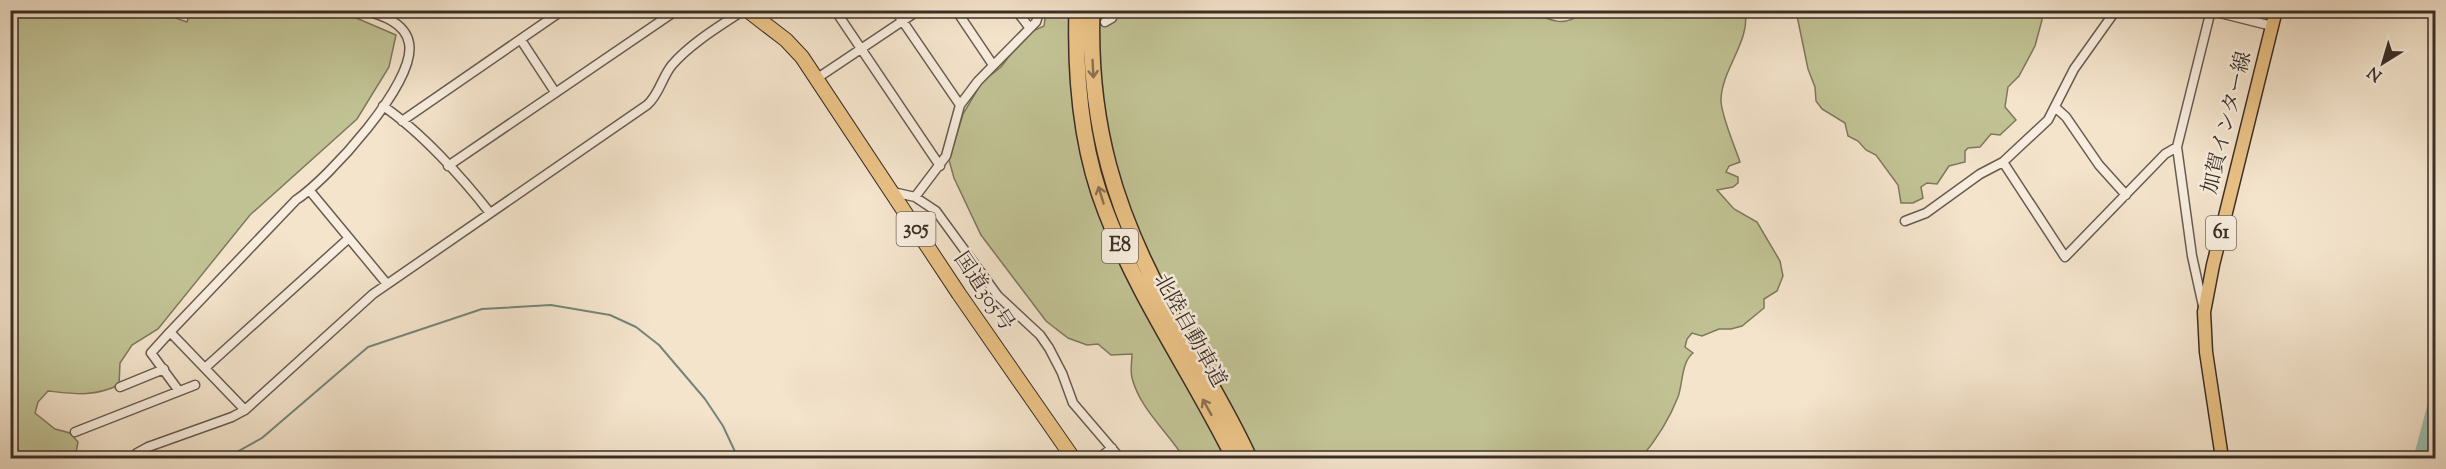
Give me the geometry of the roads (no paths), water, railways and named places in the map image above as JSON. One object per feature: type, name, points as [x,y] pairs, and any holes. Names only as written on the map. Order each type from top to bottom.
[{"type":"highway","name":"国道305号","points":[[746,10],[794,47],[959,294],[1073,459]]},
{"type":"highway","name":"北陸自動車道","points":[[1077,10],[1077,68],[1080,100],[1094,172],[1105,210],[1138,284],[1234,459]]},
{"type":"highway","name":"北陸自動車道","points":[[1092,10],[1091,39],[1095,101],[1108,167],[1119,203],[1132,239],[1150,275],[1249,459]]},
{"type":"main road","name":"加賀インター線","points":[[2222,459],[2206,352],[2204,312],[2213,265],[2276,10]]},
{"type":"street","points":[[179,391],[151,353],[296,200],[310,191],[361,135],[383,106],[407,67],[410,44],[404,30],[376,13],[363,10]]},
{"type":"street","points":[[402,121],[563,10]]},
{"type":"street","points":[[448,166],[677,10]]},
{"type":"street","points":[[133,459],[137,453],[148,447],[232,417],[245,410],[387,284],[651,102],[666,73],[680,57],[746,10]]},
{"type":"street","points":[[836,10],[940,166]]},
{"type":"street","points":[[895,10],[960,105]]},
{"type":"street","points":[[816,79],[919,10]]},
{"type":"street","points":[[957,10],[993,65]]},
{"type":"street","points":[[1016,10],[1029,27]]},
{"type":"street","points":[[1105,22],[1112,18],[1113,10]]},
{"type":"street","points":[[1905,221],[1926,213],[1980,174],[2002,162],[2048,120],[2075,68],[2116,10]]},
{"type":"street","points":[[2204,312],[2192,256],[2177,147],[2210,11],[2272,26]]},
{"type":"street","points":[[915,197],[946,156],[955,115],[960,105],[993,65],[1036,22],[1042,13]]},
{"type":"street","points":[[521,40],[555,92]]},
{"type":"street","points":[[383,106],[402,121],[448,166],[472,190],[490,213]]},
{"type":"street","points":[[2055,107],[2066,117],[2099,165],[2126,195]]},
{"type":"street","points":[[2002,162],[2065,257],[2165,154],[2177,147]]},
{"type":"street","points":[[310,191],[387,284]]},
{"type":"street","points":[[893,192],[915,197],[936,211],[998,296],[1040,335],[1062,373],[1073,403],[1120,459]]},
{"type":"street","points":[[205,368],[349,238]]},
{"type":"street","points":[[170,332],[245,410]]},
{"type":"street","points":[[120,387],[164,369]]},
{"type":"street","points":[[75,432],[195,385]]},
{"type":"street","points":[[1099,459],[1112,448]]},
{"type":"waterway","points":[[226,458],[262,438],[368,347],[482,309],[551,305],[610,315],[636,327],[659,345],[705,399],[723,426],[738,458]]},
{"type":"waterway","points":[[2421,458],[2436,402]]},
{"type":"tunnel","points":[[1047,15],[1105,22]]}]
